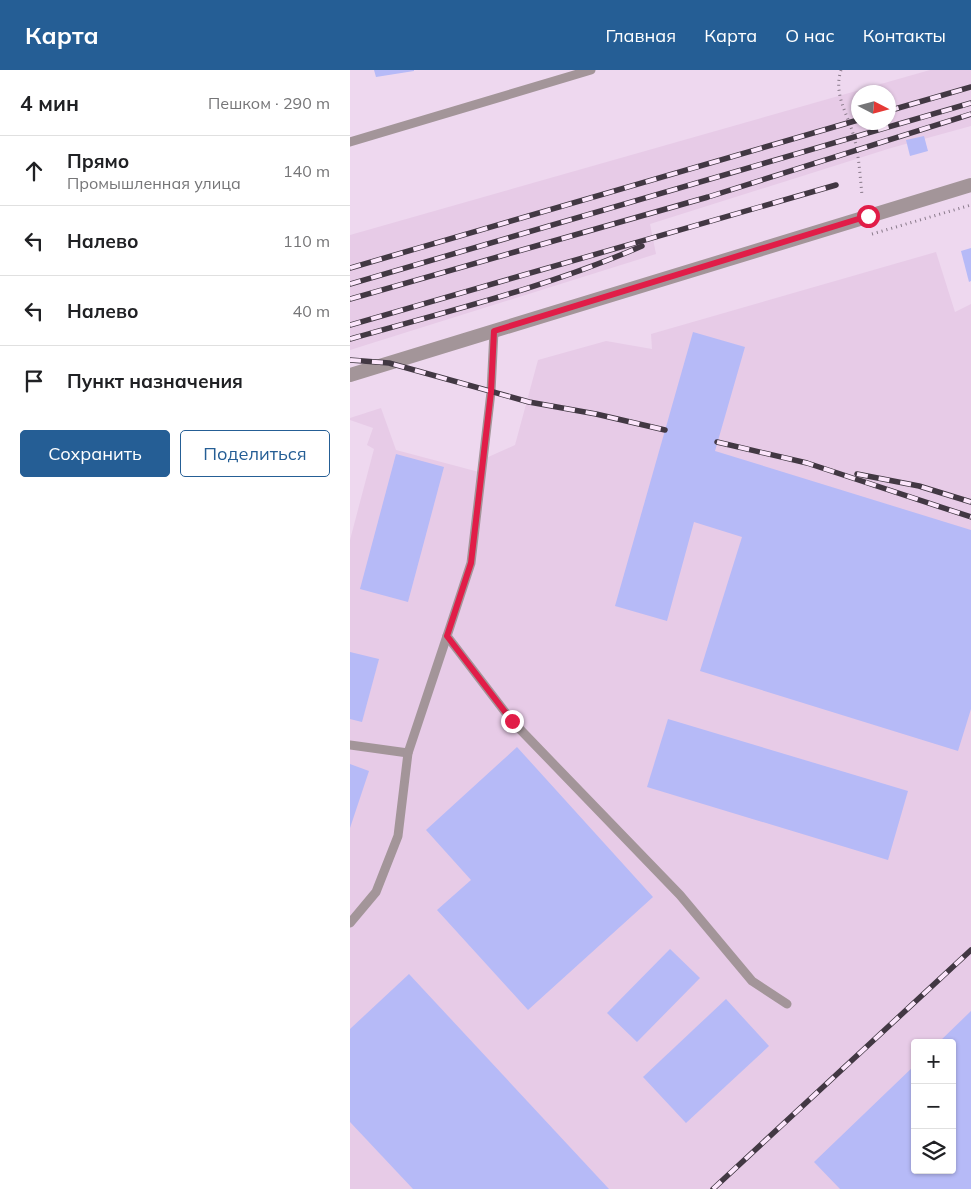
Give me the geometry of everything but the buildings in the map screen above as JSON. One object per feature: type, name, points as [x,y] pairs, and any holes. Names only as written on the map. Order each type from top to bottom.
[{"type":"street","points":[[350,375],[971,185]]},
{"type":"lane","points":[[350,142],[590,70]]},
{"type":"lane","points":[[350,923],[376,892],[398,836],[408,753],[471,563],[491,392],[494,331]]},
{"type":"lane","points":[[447,636],[512,721],[680,895],[752,980],[787,1004]]},
{"type":"lane","points":[[350,745],[408,753]]},
{"type":"path","points":[[841,70],[838,80],[842,105],[854,136],[862,195]]},
{"type":"path","points":[[872,234],[971,205]]},
{"type":"shaded area","points":[[930,70],[971,70],[971,126],[891,148],[650,224],[656,254],[350,350],[350,235],[851,92],[851,130],[896,130],[896,85],[877,85]]},
{"type":"shaded area","points":[[936,252],[955,312],[971,304],[971,1189],[350,1189],[350,540],[374,449],[367,445],[373,428],[350,420],[350,418],[381,408],[396,450],[479,472],[486,458],[515,445],[538,360],[606,341],[652,349],[651,334]]},
{"type":"railway","points":[[896,109],[971,87]]},
{"type":"railway","points":[[350,284],[971,103]]},
{"type":"railway","points":[[350,299],[708,197],[971,114]]},
{"type":"railway","points":[[350,268],[851,122]]},
{"type":"railway","points":[[350,325],[836,185]]},
{"type":"railway","points":[[350,339],[534,286],[606,261],[642,246]]},
{"type":"railway","points":[[350,360],[389,363],[529,402],[596,414],[665,430]]},
{"type":"railway","points":[[717,442],[807,463],[971,517]]},
{"type":"railway","points":[[857,474],[919,486],[971,502]]},
{"type":"railway","points":[[713,1189],[971,950]]},
{"type":"route","points":[[512,721],[447,636],[471,563],[491,392],[494,331],[868,216]]}]
